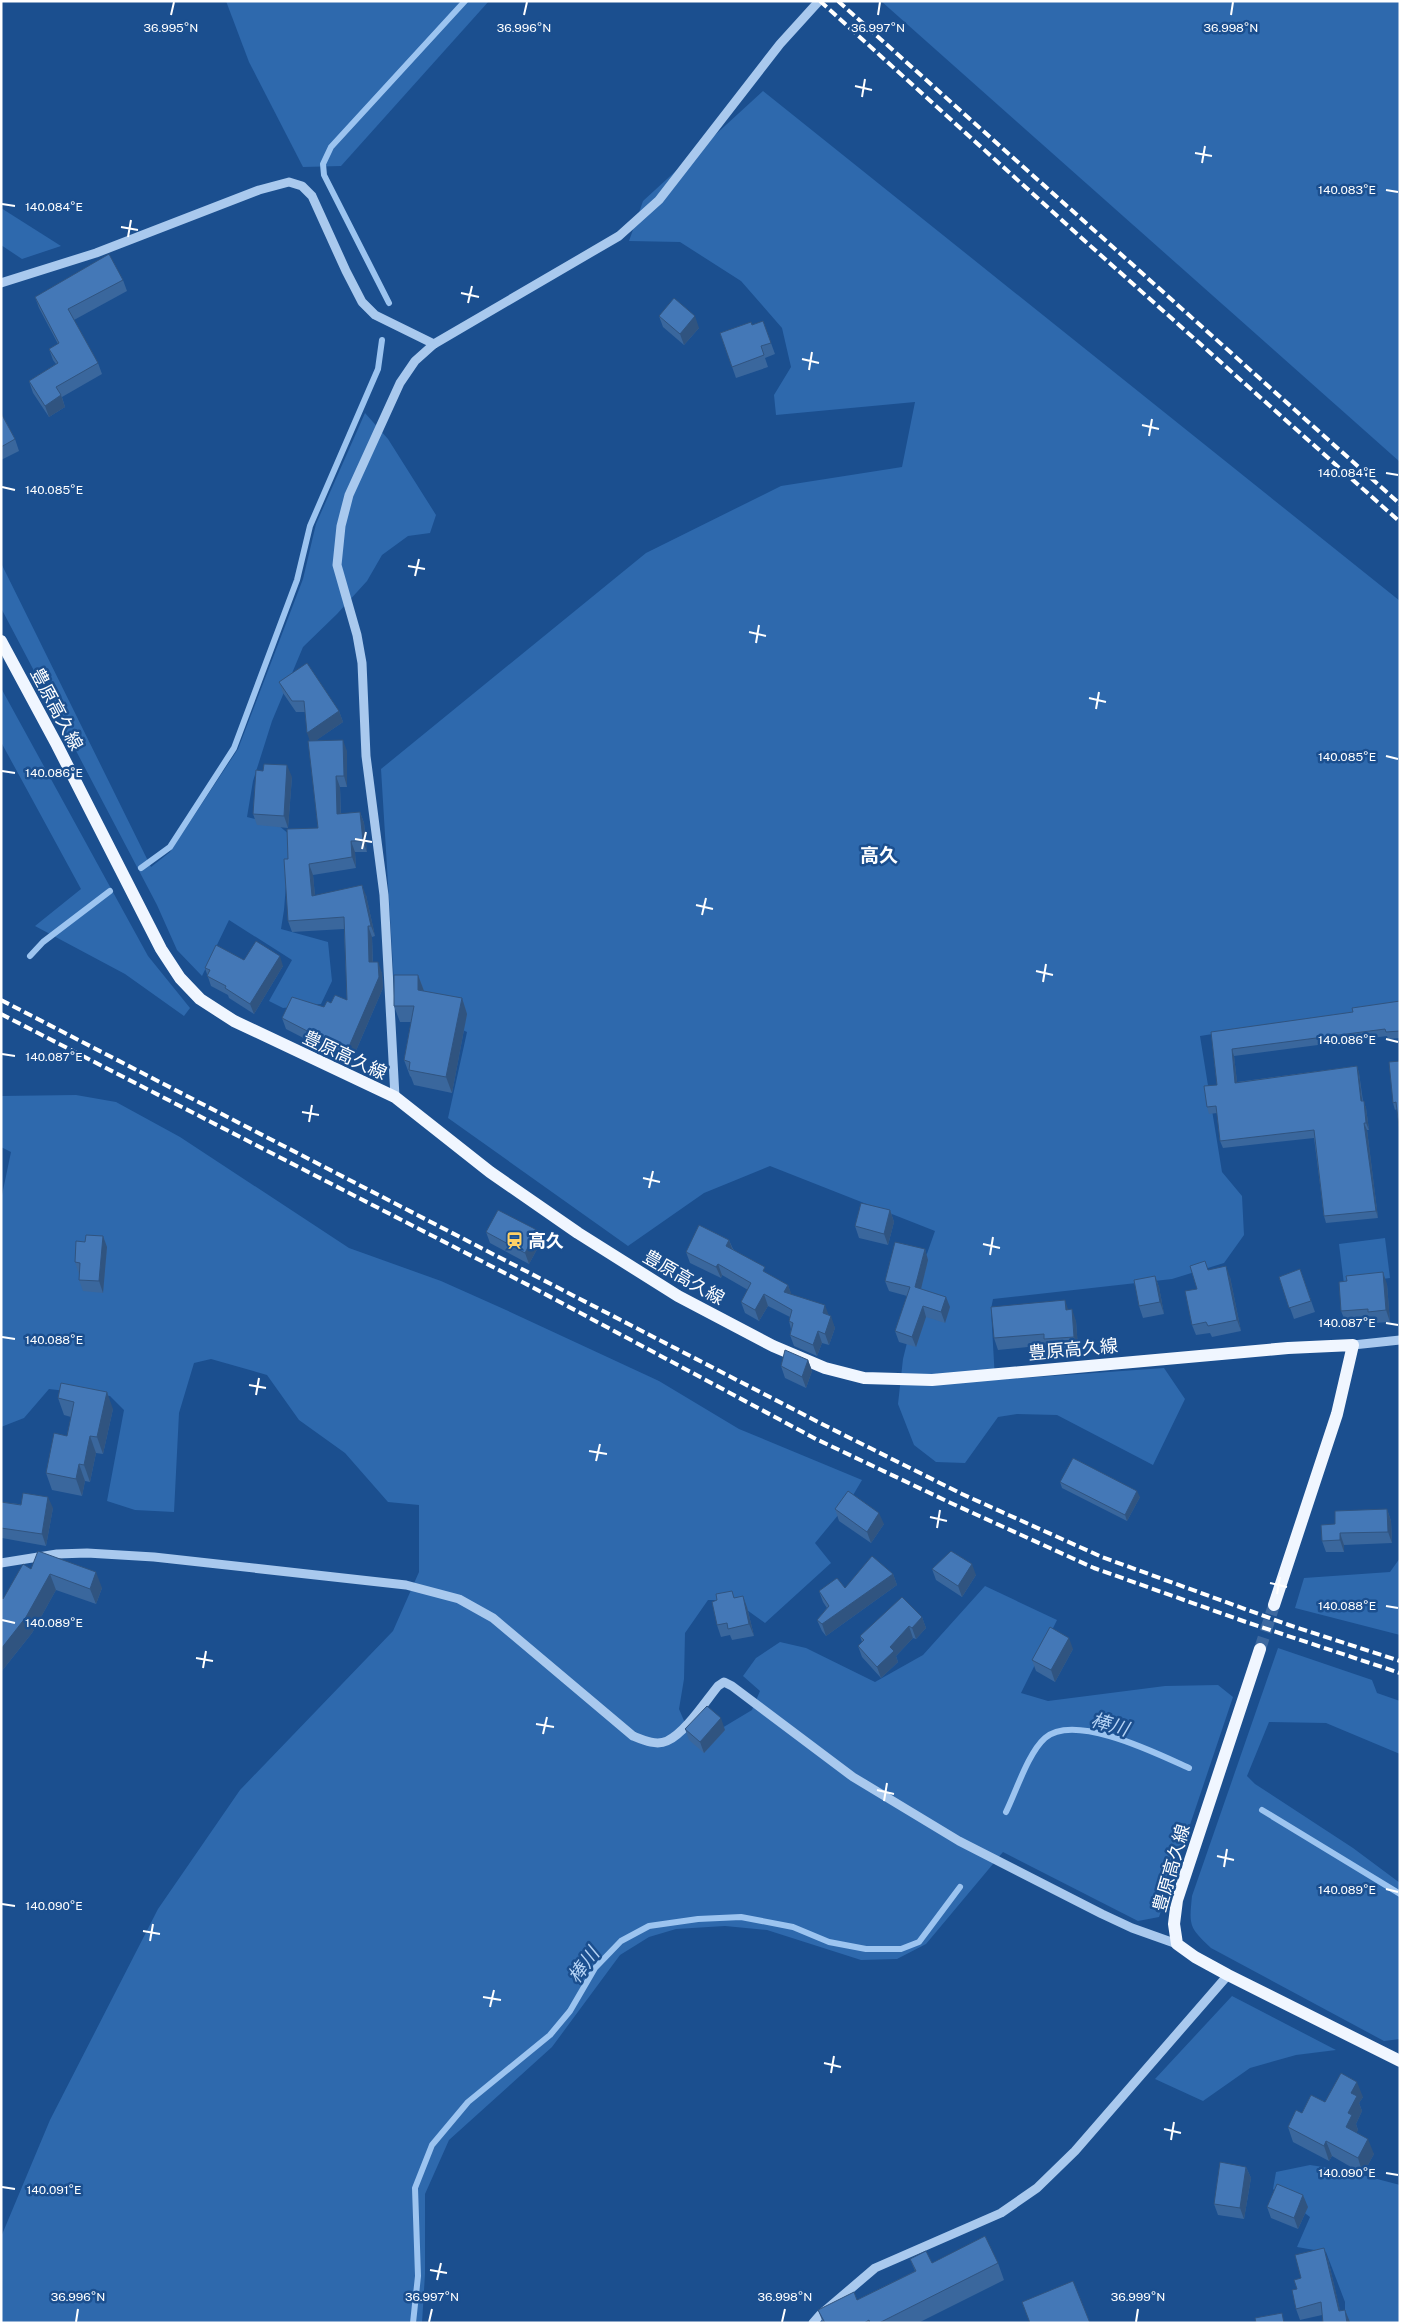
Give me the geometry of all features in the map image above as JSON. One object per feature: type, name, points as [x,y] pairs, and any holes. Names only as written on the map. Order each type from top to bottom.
[{"type":"main road","name":"豊原高久線","points":[[1,641],[57,744],[161,949],[180,978],[200,999],[234,1021],[395,1098],[490,1172],[578,1233],[678,1296],[773,1346],[809,1362],[841,1372],[864,1378],[897,1381],[932,1380],[1288,1348],[1353,1345]]},
{"type":"main road","points":[[1274,1605],[1337,1414],[1353,1345]]},
{"type":"main road","name":"豊原高久線","points":[[1177,1944],[1174,1924],[1177,1900],[1260,1649]]},
{"type":"main road","points":[[1177,1944],[1195,1957],[1228,1975],[1400,2061]]},
{"type":"street","points":[[395,1098],[384,895],[366,756],[362,663],[357,635],[337,564],[341,526],[350,495],[400,383],[415,361],[434,344],[619,236],[659,200],[780,44],[819,1]]},
{"type":"street","points":[[1,283],[59,266],[259,190],[288,182],[302,186],[312,196],[362,302],[375,315],[434,344]]},
{"type":"street","points":[[1353,1345],[1400,1340]]},
{"type":"street","points":[[1,1563],[57,1554],[86,1553],[144,1557],[397,1584],[428,1590],[459,1599],[494,1618],[633,1736],[649,1743],[666,1741],[682,1729],[718,1686],[724,1682],[732,1686],[853,1777],[959,1841],[1102,1914],[1132,1928],[1177,1944]]},
{"type":"street","points":[[814,2323],[820,2314],[875,2268],[1001,2213],[1037,2188],[1088,2136],[1228,1975]]},
{"type":"shaded area","points":[[226,1],[489,1],[341,166],[303,167],[249,62]]},
{"type":"shaded area","points":[[881,1],[1400,1],[1400,462]]},
{"type":"shaded area","points":[[763,91],[1400,601],[1400,1005],[1200,1036],[1222,1172],[1242,1196],[1244,1235],[1224,1263],[1172,1279],[993,1299],[991,1309],[995,1380],[1164,1368],[1185,1399],[1153,1465],[1057,1415],[1017,1414],[998,1417],[965,1463],[936,1462],[914,1445],[898,1404],[903,1359],[916,1306],[918,1279],[935,1231],[770,1166],[704,1193],[628,1246],[448,1118],[467,1032],[395,998],[381,769],[646,553],[781,486],[902,467],[915,402],[776,415],[774,395],[791,367],[782,328],[741,281],[680,242],[629,241],[643,201]]},
{"type":"shaded area","points":[[1,208],[61,246],[22,259],[1,245]]},
{"type":"shaded area","points":[[365,413],[388,439],[436,515],[430,533],[408,536],[382,555],[367,581],[303,647],[272,721],[253,781],[247,817],[278,825],[290,835],[281,929],[328,942],[332,981],[321,1004],[283,1008],[269,1001],[292,960],[229,920],[202,976],[177,950],[157,905],[1,608],[1,563],[151,867],[170,852],[238,749],[303,579],[316,524]]},
{"type":"shaded area","points":[[1,688],[148,956],[190,1008],[184,1016],[125,974],[35,926],[81,889],[1,742]]},
{"type":"shaded area","points":[[76,1095],[116,1102],[180,1137],[349,1248],[441,1281],[506,1310],[659,1381],[739,1429],[862,1480],[849,1502],[815,1543],[831,1563],[765,1623],[733,1600],[708,1600],[685,1633],[684,1679],[679,1709],[691,1737],[722,1728],[752,1710],[760,1691],[743,1676],[756,1658],[780,1642],[806,1648],[875,1682],[923,1655],[985,1586],[1057,1620],[1021,1693],[1048,1701],[1165,1686],[1218,1685],[1233,1697],[1159,1917],[1138,1921],[1003,1852],[926,1944],[897,1959],[861,1960],[767,1930],[725,1926],[676,1929],[649,1937],[620,1955],[552,2047],[449,2140],[425,2194],[425,2274],[422,2323],[1,2323],[1,2237],[50,2120],[158,1909],[240,1790],[393,1631],[419,1572],[419,1505],[388,1502],[345,1453],[299,1420],[267,1375],[211,1359],[194,1363],[179,1413],[174,1512],[135,1510],[107,1501],[124,1410],[110,1396],[49,1389],[24,1418],[1,1427],[1,1200],[11,1152],[1,1147],[1,1096]]},
{"type":"shaded area","points":[[1385,1238],[1390,1278],[1344,1284],[1339,1244]]},
{"type":"shaded area","points":[[1400,1558],[1400,1635],[1295,1608],[1304,1578],[1390,1572]]},
{"type":"shaded area","points":[[1278,1648],[1372,1680],[1377,1693],[1400,1701],[1400,1754],[1326,1723],[1269,1722],[1247,1776],[1255,1784],[1353,1848],[1400,1883],[1400,2039],[1384,2041],[1211,1948],[1198,1935],[1192,1925],[1192,1896]]},
{"type":"shaded area","points":[[1232,1996],[1336,2050],[1296,2055],[1250,2068],[1203,2101],[1155,2079]]},
{"type":"shaded area","points":[[1310,2165],[1343,2170],[1400,2185],[1400,2323],[1345,2323],[1345,2302],[1326,2252],[1297,2247],[1310,2217],[1273,2189],[1276,2172]]},
{"type":"building","points":[[109,254],[123,280],[68,309],[98,363],[56,387],[61,395],[45,406],[29,381],[58,363],[49,349],[59,343],[35,297]]},
{"type":"building","points":[[674,298],[695,316],[680,334],[659,316]]},
{"type":"building","points":[[763,321],[771,343],[761,346],[764,355],[732,367],[720,333],[751,322],[752,325]]},
{"type":"building","points":[[1,413],[15,439],[1,447]]},
{"type":"building","points":[[307,663],[339,711],[307,733],[304,701],[292,701],[279,682]]},
{"type":"building","points":[[343,740],[344,776],[336,776],[337,814],[360,812],[363,841],[351,841],[352,857],[309,864],[312,896],[362,885],[371,926],[368,926],[369,962],[378,962],[379,977],[348,1049],[282,1018],[292,997],[324,1007],[327,1001],[331,1003],[335,995],[347,1000],[344,917],[288,921],[284,859],[288,859],[287,829],[318,828],[308,741]]},
{"type":"building","points":[[264,764],[287,765],[284,816],[253,814],[256,770],[263,771]]},
{"type":"building","points":[[256,941],[280,956],[250,1004],[225,988],[226,986],[207,976],[210,970],[205,968],[216,945],[244,960]]},
{"type":"building","points":[[394,975],[418,975],[418,990],[462,998],[446,1077],[409,1070],[410,1062],[404,1060],[414,1006],[394,1006]]},
{"type":"building","points":[[1400,1001],[1400,1031],[1386,1032],[1385,1029],[1232,1049],[1235,1083],[1357,1066],[1361,1101],[1364,1101],[1366,1123],[1364,1123],[1376,1211],[1324,1216],[1314,1130],[1220,1141],[1216,1106],[1207,1107],[1204,1086],[1217,1085],[1211,1032],[1353,1012],[1352,1008]]},
{"type":"building","points":[[1400,1061],[1400,1135],[1396,1102],[1393,1103],[1389,1062]]},
{"type":"building","points":[[861,1203],[890,1210],[884,1234],[855,1226]]},
{"type":"building","points":[[498,1210],[537,1230],[525,1253],[486,1232]]},
{"type":"building","points":[[699,1225],[729,1240],[726,1246],[765,1267],[763,1271],[788,1285],[784,1292],[825,1305],[823,1313],[831,1316],[825,1334],[818,1331],[813,1345],[790,1335],[793,1323],[789,1321],[792,1310],[764,1294],[755,1310],[741,1302],[751,1283],[718,1264],[716,1267],[686,1252]]},
{"type":"building","points":[[86,1235],[103,1236],[99,1281],[79,1280],[80,1263],[75,1262],[76,1241],[85,1242]]},
{"type":"building","points":[[895,1242],[925,1249],[915,1287],[946,1297],[941,1312],[923,1306],[912,1337],[895,1331],[910,1287],[885,1281]]},
{"type":"building","points":[[1205,1261],[1208,1270],[1226,1266],[1237,1320],[1208,1326],[1206,1322],[1192,1325],[1185,1291],[1197,1289],[1190,1266]]},
{"type":"building","points":[[1300,1269],[1311,1301],[1289,1308],[1279,1277]]},
{"type":"building","points":[[1383,1272],[1386,1310],[1368,1312],[1368,1309],[1341,1311],[1339,1282],[1347,1281],[1346,1276]]},
{"type":"building","points":[[1155,1276],[1160,1302],[1139,1306],[1134,1280]]},
{"type":"building","points":[[1065,1300],[1066,1310],[1072,1309],[1074,1337],[1044,1339],[1044,1334],[994,1338],[991,1307]]},
{"type":"building","points":[[785,1350],[808,1360],[802,1377],[781,1366]]},
{"type":"building","points":[[61,1383],[107,1392],[97,1437],[90,1436],[84,1465],[79,1464],[76,1479],[46,1473],[54,1433],[67,1436],[74,1402],[58,1398]]},
{"type":"building","points":[[1073,1458],[1137,1491],[1125,1515],[1060,1482]]},
{"type":"building","points":[[848,1491],[879,1513],[867,1532],[835,1509]]},
{"type":"building","points":[[23,1493],[48,1497],[42,1534],[1,1528],[1,1502],[21,1505]]},
{"type":"building","points":[[1387,1509],[1388,1532],[1340,1533],[1340,1540],[1322,1541],[1321,1525],[1335,1524],[1335,1511]]},
{"type":"building","points":[[38,1551],[96,1572],[90,1589],[50,1574],[26,1617],[1,1649],[1,1597],[3,1599],[23,1564],[31,1569]]},
{"type":"building","points":[[951,1551],[972,1564],[958,1586],[932,1569]]},
{"type":"building","points":[[872,1556],[893,1574],[822,1624],[817,1620],[829,1606],[819,1591],[837,1578],[845,1588]]},
{"type":"building","points":[[732,1591],[734,1598],[743,1596],[749,1624],[728,1629],[727,1623],[717,1625],[712,1602],[717,1600],[716,1594]]},
{"type":"building","points":[[902,1597],[922,1617],[912,1628],[909,1626],[890,1647],[894,1651],[877,1667],[858,1646],[864,1640],[860,1636]]},
{"type":"building","points":[[1050,1627],[1069,1638],[1051,1670],[1032,1660]]},
{"type":"building","points":[[707,1706],[721,1718],[700,1742],[685,1729]]},
{"type":"building","points":[[1341,2073],[1357,2082],[1351,2093],[1357,2096],[1348,2113],[1352,2115],[1346,2127],[1368,2139],[1358,2158],[1326,2141],[1324,2146],[1288,2127],[1296,2110],[1302,2113],[1311,2095],[1325,2102]]},
{"type":"building","points":[[1220,2162],[1246,2167],[1240,2208],[1214,2204]]},
{"type":"building","points":[[1277,2184],[1303,2195],[1294,2218],[1267,2207]]},
{"type":"building","points":[[985,2236],[998,2263],[879,2323],[870,2323],[869,2320],[864,2323],[825,2323],[818,2310],[854,2292],[857,2300],[916,2271],[910,2259],[926,2251],[932,2263]]},
{"type":"building","points":[[1324,2248],[1339,2311],[1345,2310],[1347,2323],[1323,2323],[1321,2302],[1296,2309],[1292,2290],[1297,2289],[1294,2280],[1301,2278],[1295,2255]]},
{"type":"building","points":[[1073,2281],[1090,2323],[1030,2323],[1022,2302]]},
{"type":"building","points":[[1282,2313],[1284,2323],[1256,2323],[1255,2318]]},
{"type":"waterway","points":[[389,303],[324,175],[323,164],[331,147],[465,1]]},
{"type":"waterway","points":[[141,868],[170,847],[234,748],[297,580],[310,526],[378,369],[382,340]]},
{"type":"waterway","points":[[30,956],[43,942],[110,891]]},
{"type":"waterway","name":"棒川","points":[[1006,1812],[1033,1753],[1045,1738],[1058,1731],[1095,1732],[1158,1754],[1189,1768]]},
{"type":"waterway","name":"棒川","points":[[1262,1810],[1400,1894]]},
{"type":"waterway","name":"棒川","points":[[413,2323],[418,2276],[415,2188],[432,2145],[468,2102],[550,2035],[570,2011],[595,1968],[621,1941],[649,1926],[698,1919],[741,1917],[793,1927],[829,1942],[866,1949],[901,1949],[919,1942],[960,1887]]},
{"type":"tunnel","points":[[1260,1649],[1274,1605]]},
{"type":"railway","points":[[820,1],[1086,242],[1400,522]]},
{"type":"railway","points":[[838,1],[1400,504]]},
{"type":"railway","points":[[1,1000],[824,1425],[962,1494],[1102,1557],[1289,1625],[1400,1661]]},
{"type":"railway","points":[[1,1014],[530,1286],[816,1439],[953,1504],[1094,1568],[1246,1622],[1400,1673]]},
{"type":"place","name":"高久","points":[[514,1240]]},
{"type":"district","name":"高久","points":[[879,855]]}]
